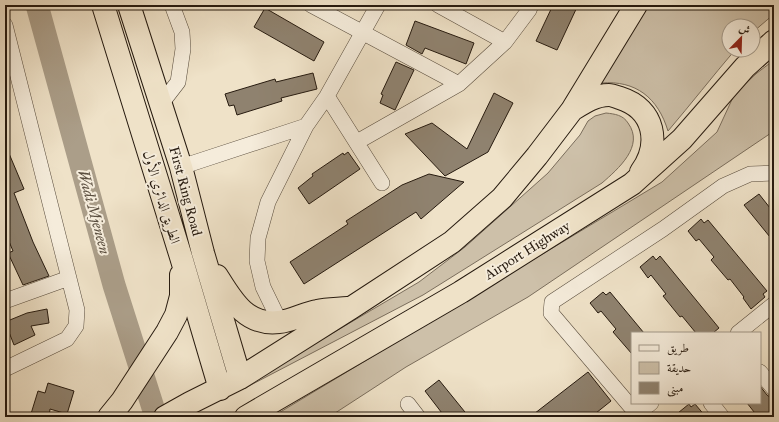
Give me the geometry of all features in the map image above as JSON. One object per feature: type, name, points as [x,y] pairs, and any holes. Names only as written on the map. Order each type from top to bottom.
[{"type":"highway","name":"الطريق الدائري الأول","points":[[103,5],[220,389]]},
{"type":"highway","name":"First Ring Road","points":[[129,5],[180,167],[203,253],[240,378]]},
{"type":"highway","points":[[165,417],[240,378],[452,242],[502,198],[537,156],[572,110],[636,5]]},
{"type":"highway","name":"Airport Highway","points":[[246,417],[461,292],[632,184],[682,139],[745,67],[774,41]]},
{"type":"highway","points":[[572,110],[593,98],[609,94],[629,100],[644,112],[652,130],[652,149],[644,168],[632,184]]},
{"type":"highway","points":[[203,253],[231,298],[251,318],[263,322],[280,322],[318,310],[351,308]]},
{"type":"highway","points":[[115,409],[167,332],[176,315],[181,296],[181,257]]},
{"type":"street","points":[[161,104],[178,82],[183,49],[182,32],[172,5]]},
{"type":"street","points":[[311,5],[459,84]]},
{"type":"street","points":[[280,322],[263,287],[258,261],[258,238],[268,202],[306,126],[327,96],[378,5]]},
{"type":"street","points":[[438,5],[505,42]]},
{"type":"street","points":[[357,142],[459,84],[505,42],[529,10],[531,5]]},
{"type":"street","points":[[624,26],[630,5]]},
{"type":"street","points":[[5,25],[9,53],[77,310],[76,326],[67,339],[5,369]]},
{"type":"street","points":[[327,96],[382,183]]},
{"type":"street","points":[[180,167],[306,126]]},
{"type":"street","points":[[650,404],[635,416],[550,313],[552,302],[662,229],[722,186],[750,174],[774,173]]},
{"type":"street","points":[[5,301],[69,278]]},
{"type":"street","points":[[739,332],[774,304]]},
{"type":"street","points":[[761,373],[774,389]]},
{"type":"street","points":[[408,404],[418,417]]},
{"type":"street","points":[[712,404],[722,417]]},
{"type":"green space","points":[[647,5],[774,5],[774,14],[761,25],[761,18],[721,18],[721,58],[728,58],[668,131],[664,119],[658,109],[644,94],[635,88],[625,85],[601,83]]},
{"type":"green space","points":[[774,60],[774,131],[528,297],[406,367],[329,417],[272,417],[662,182],[717,132],[735,93]]},
{"type":"green space","points":[[606,113],[618,115],[626,120],[632,132],[633,140],[631,148],[622,164],[602,183],[423,295],[245,388],[226,396],[419,282],[465,247],[548,173],[580,135],[588,121],[595,116]]},
{"type":"building","points":[[553,5],[578,5],[557,50],[536,41]]},
{"type":"building","points":[[265,8],[324,42],[314,61],[254,27]]},
{"type":"building","points":[[415,21],[474,43],[466,64],[425,48],[422,54],[406,45]]},
{"type":"building","points":[[396,62],[414,70],[395,110],[380,103],[383,95],[381,94]]},
{"type":"building","points":[[313,73],[317,89],[281,98],[282,101],[237,115],[234,105],[229,106],[225,94],[275,79],[276,82]]},
{"type":"building","points":[[494,93],[513,103],[488,152],[445,176],[405,134],[432,123],[467,149]]},
{"type":"building","points":[[5,144],[24,189],[14,193],[33,242],[49,276],[23,285],[8,253],[13,251],[5,232]]},
{"type":"building","points":[[348,152],[360,169],[309,204],[298,188],[313,176],[312,174],[343,153],[344,155]]},
{"type":"building","points":[[429,174],[464,182],[421,219],[416,212],[304,284],[290,262],[348,224],[346,221],[402,185]]},
{"type":"building","points":[[759,194],[774,213],[774,242],[744,205]]},
{"type":"building","points":[[701,219],[704,223],[708,220],[767,291],[763,294],[765,297],[751,309],[730,279],[728,280],[711,260],[714,257],[699,239],[696,241],[688,231]]},
{"type":"building","points":[[653,256],[656,260],[660,256],[719,328],[714,332],[695,332],[682,316],[680,317],[663,296],[666,294],[651,275],[648,278],[640,267]]},
{"type":"building","points":[[603,292],[606,295],[610,292],[643,332],[631,332],[631,353],[613,332],[616,329],[601,311],[598,313],[590,303]]},
{"type":"building","points":[[47,309],[49,323],[31,326],[35,335],[14,345],[5,322],[27,313]]},
{"type":"building","points":[[588,372],[611,401],[591,417],[530,417]]},
{"type":"building","points":[[439,380],[469,417],[445,417],[425,391]]},
{"type":"building","points":[[48,383],[74,391],[67,414],[50,409],[49,417],[30,417],[38,391],[45,393]]},
{"type":"building","points":[[761,387],[767,395],[774,400],[774,417],[758,417],[748,404],[761,404]]},
{"type":"building","points":[[689,404],[691,407],[695,404],[706,417],[673,417]]},
{"type":"waterway","name":"Wadi Mjeneen","points":[[37,5],[114,285],[156,417]]}]
